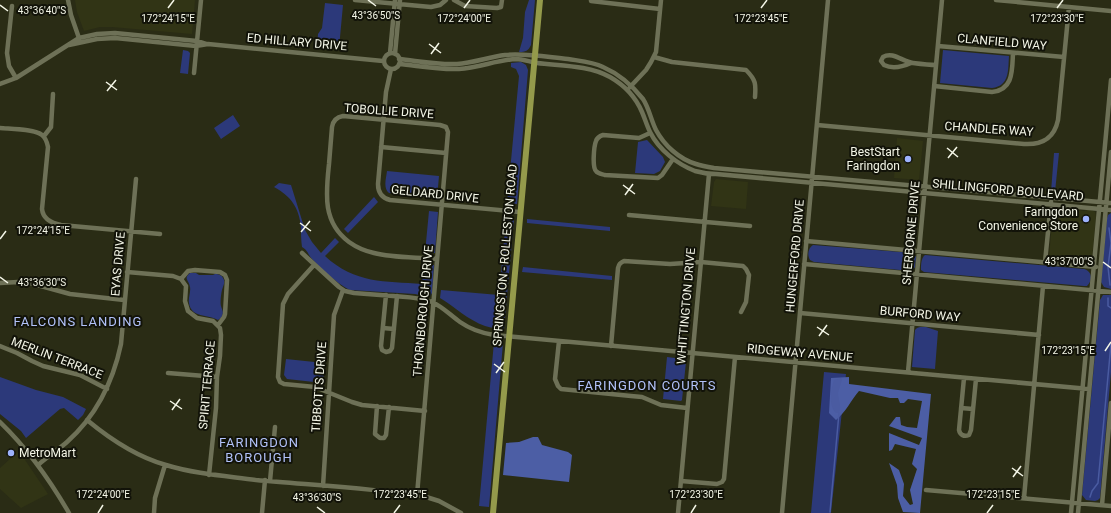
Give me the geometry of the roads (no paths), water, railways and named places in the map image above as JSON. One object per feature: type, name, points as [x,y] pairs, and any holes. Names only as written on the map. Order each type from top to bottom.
[{"type":"main road","name":"SPRINGSTON - ROLLESTON ROAD","points":[[492,513],[540,0]]},
{"type":"street","points":[[68,0],[71,15],[80,40]]},
{"type":"street","points":[[194,73],[200,0]]},
{"type":"street","points":[[355,0],[397,2],[431,7],[440,5],[446,0]]},
{"type":"street","points":[[454,0],[465,6],[497,8],[501,7],[502,0]]},
{"type":"street","points":[[591,0],[660,9]]},
{"type":"street","points":[[626,90],[646,70],[656,52],[661,0]]},
{"type":"street","name":"HUNGERFORD DRIVE","points":[[782,513],[828,0]]},
{"type":"street","name":"SHERBORNE DRIVE","points":[[908,372],[942,0]]},
{"type":"street","points":[[996,0],[1111,11]]},
{"type":"street","points":[[397,2],[392,53],[399,62],[453,69],[468,68],[498,61],[517,59],[534,62]]},
{"type":"street","points":[[12,6],[7,53],[9,66],[16,78]]},
{"type":"street","name":"CHANDLER WAY","points":[[817,125],[1030,144],[1045,140],[1052,134],[1058,120],[1069,7]]},
{"type":"street","name":"ED HILLARY DRIVE","points":[[0,84],[16,78],[69,45],[80,40],[115,38],[197,43],[384,61]]},
{"type":"street","name":"CLANFIELD WAY","points":[[938,46],[1064,57]]},
{"type":"street","points":[[392,53],[385,56],[385,65],[391,69],[396,68],[399,62]]},
{"type":"street","points":[[934,86],[992,92],[1000,90],[1010,81],[1013,53]]},
{"type":"street","points":[[399,62],[456,64],[504,55],[535,55]]},
{"type":"street","name":"SHILLINGFORD BOULEVARD","points":[[535,55],[587,62],[602,66],[616,73],[631,86],[643,100],[649,111],[656,131],[669,148],[683,159],[697,165],[714,168],[1109,203]]},
{"type":"street","points":[[911,63],[905,66],[888,67],[883,65],[881,59],[885,55],[906,60],[911,63],[936,65]]},
{"type":"street","points":[[654,57],[672,62],[746,70],[753,77],[756,84],[755,97]]},
{"type":"street","name":"SHILLINGFORD BOULEVARD","points":[[534,62],[587,68],[612,78],[626,90],[638,104],[650,133],[660,147],[673,159],[696,171],[709,174],[1108,209]]},
{"type":"street","name":"GELDARD DRIVE","points":[[391,69],[386,92],[378,187],[383,198],[390,200],[520,212]]},
{"type":"street","points":[[1072,513],[1099,208],[1110,106],[1111,80]]},
{"type":"street","points":[[44,136],[51,127],[54,94]]},
{"type":"street","name":"TOBOLLIE DRIVE","points":[[437,259],[380,254],[367,251],[346,240],[331,220],[326,189],[332,124],[337,118],[343,116],[440,125],[448,129]]},
{"type":"street","points":[[0,128],[35,132],[44,136],[46,139],[48,147],[42,213],[51,222],[56,224],[160,234]]},
{"type":"street","name":"THORNBOROUGH DRIVE","points":[[417,495],[448,129]]},
{"type":"street","points":[[650,133],[639,138],[603,135],[598,137],[594,146],[595,170],[600,174],[605,175],[658,178],[662,176],[673,159]]},
{"type":"street","points":[[381,147],[446,153]]},
{"type":"street","points":[[1078,513],[1100,267],[1109,203],[1111,152]]},
{"type":"street","points":[[783,180],[784,173]]},
{"type":"street","name":"WHITTINGTON DRIVE","points":[[678,513],[709,174]]},
{"type":"street","name":"EYAS DRIVE","points":[[38,464],[66,442],[87,420],[107,389],[116,364],[120,349],[136,179]]},
{"type":"street","points":[[1045,262],[1051,198]]},
{"type":"street","points":[[628,215],[750,226]]},
{"type":"street","points":[[806,241],[1100,267]]},
{"type":"street","points":[[302,253],[343,290],[354,293],[416,298],[434,302]]},
{"type":"street","points":[[611,346],[618,265],[620,262],[629,261],[670,264],[701,262],[743,266],[749,275],[746,302],[741,312]]},
{"type":"street","points":[[804,264],[1111,292]]},
{"type":"street","points":[[314,265],[288,294],[284,301],[282,311],[278,378],[280,382],[284,384],[310,386],[357,403],[425,411]]},
{"type":"street","points":[[127,272],[173,276],[181,279],[188,271],[195,270],[220,272],[225,275],[227,280],[225,314],[218,325]]},
{"type":"street","name":"SPIRIT TERRACE","points":[[181,279],[186,286],[185,301],[188,311],[197,318],[213,321],[218,325],[221,331],[216,408],[208,475]]},
{"type":"street","points":[[0,283],[30,283],[70,294],[124,300]]},
{"type":"street","points":[[1024,498],[1043,286]]},
{"type":"street","name":"TIBBOTTS DRIVE","points":[[323,486],[334,315],[343,290]]},
{"type":"street","points":[[386,295],[381,346],[382,350],[386,352],[390,351],[392,348],[397,296]]},
{"type":"street","name":"RIDGEWAY AVENUE","points":[[434,302],[460,322],[470,328],[487,334],[1089,389]]},
{"type":"street","name":"BURFORD WAY","points":[[800,313],[1039,334]]},
{"type":"street","points":[[383,328],[394,329]]},
{"type":"street","points":[[559,341],[555,379],[561,389],[636,396],[661,405],[687,408]]},
{"type":"street","name":"MERLIN TERRACE","points":[[0,346],[43,366],[80,375],[107,389]]},
{"type":"street","points":[[681,481],[717,484],[722,482],[724,479],[735,357]]},
{"type":"street","points":[[168,373],[217,377]]},
{"type":"street","points":[[964,378],[959,430],[964,436],[969,435],[971,430],[976,379]]},
{"type":"street","points":[[1102,505],[1109,441],[1111,404]]},
{"type":"street","points":[[377,406],[375,434],[380,438],[384,438],[386,435],[389,407]]},
{"type":"street","points":[[961,408],[973,409]]},
{"type":"street","points":[[87,420],[126,448],[165,465],[208,475],[417,495],[434,499],[461,513]]},
{"type":"street","points":[[0,422],[38,464],[69,513]]},
{"type":"street","points":[[262,513],[275,427]]},
{"type":"street","points":[[154,513],[155,498],[165,465]]},
{"type":"street","points":[[926,490],[1111,506]]},
{"type":"waterway","points":[[1109,228],[1111,243],[1108,267],[1110,285]]},
{"type":"waterway","points":[[1108,298],[1108,306],[1111,308]]},
{"type":"waterway","points":[[1090,497],[1092,491],[1098,483],[1111,344]]},
{"type":"waterway","points":[[830,512],[839,413]]},
{"type":"place","name":"BestStart Faringdon","points":[[908,159]]},
{"type":"place","name":"Faringdon Convenience Store","points":[[1086,219]]},
{"type":"place","name":"MetroMart","points":[[11,453]]},
{"type":"district","name":"FALCONS LANDING","points":[[78,321]]},
{"type":"district","name":"FARINGDON COURTS","points":[[647,385]]},
{"type":"district","name":"FARINGDON BOROUGH","points":[[259,450]]}]
